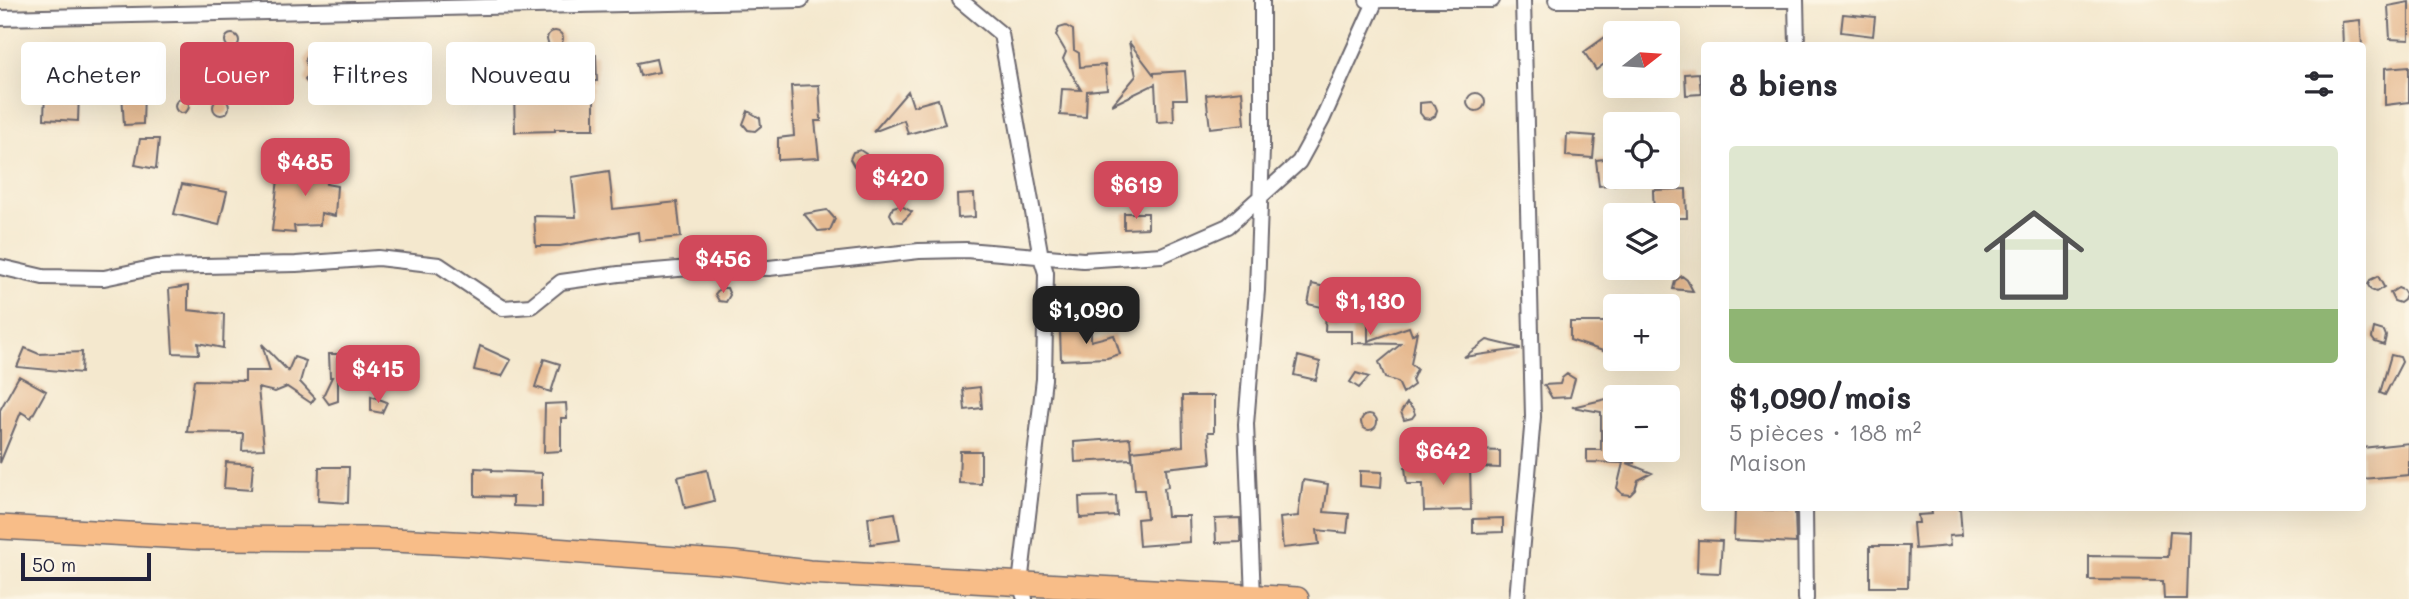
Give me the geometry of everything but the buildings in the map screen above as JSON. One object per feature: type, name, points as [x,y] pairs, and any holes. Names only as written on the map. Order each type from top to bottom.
[{"type":"highway","points":[[0,527],[202,538],[374,539],[473,544],[719,562],[1023,592],[1297,599]]},
{"type":"street","points":[[0,18],[801,0]]},
{"type":"street","points":[[960,0],[1001,34],[1045,273],[1044,379],[1023,592]]},
{"type":"street","points":[[1253,597],[1246,424],[1257,290],[1262,0]]},
{"type":"street","points":[[1365,0],[1492,0]]},
{"type":"street","points":[[0,267],[43,277],[104,278],[156,267],[296,264],[378,258],[439,265],[503,308],[531,306],[561,282],[702,267],[769,268],[919,251],[966,250],[1083,260],[1162,254],[1228,226],[1299,162],[1322,120],[1376,0]]},
{"type":"street","points":[[1517,599],[1533,416],[1523,0]]},
{"type":"street","points":[[1556,0],[1796,0],[1797,42]]},
{"type":"street","points":[[1805,511],[1806,599]]}]
